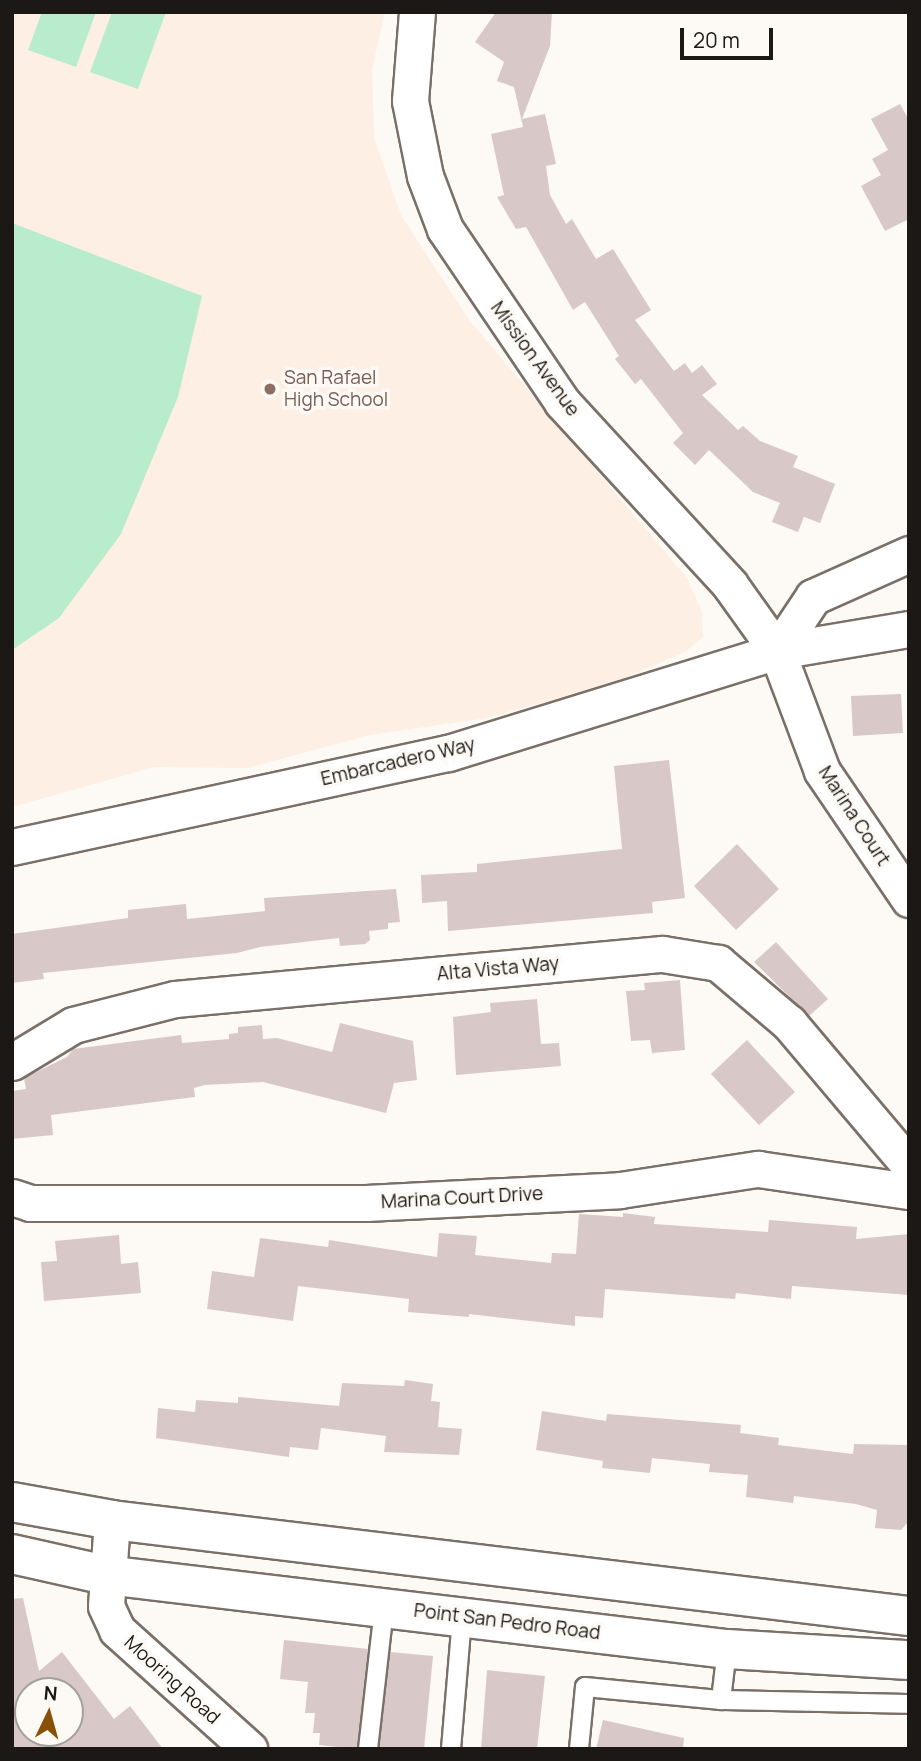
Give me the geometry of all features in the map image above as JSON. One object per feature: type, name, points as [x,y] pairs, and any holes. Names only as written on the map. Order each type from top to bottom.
[{"type":"main road","points":[[12,1502],[113,1520],[909,1616]]},
{"type":"main road","name":"Point San Pedro Road","points":[[12,1554],[106,1576],[727,1649],[909,1660]]},
{"type":"street","name":"Mission Avenue","points":[[417,12],[410,101],[425,176],[445,229],[562,402],[730,585],[777,651]]},
{"type":"street","points":[[777,651],[813,597],[909,554]]},
{"type":"street","name":"Embarcadero Way","points":[[12,847],[448,752],[777,651],[909,629]]},
{"type":"street","name":"Marina Court","points":[[777,651],[822,771],[909,899]]},
{"type":"street","name":"Alta Vista Way","points":[[12,1062],[73,1025],[175,999],[662,954],[718,963],[789,1023],[909,1165]]},
{"type":"street","name":"Marina Court Drive","points":[[12,1198],[30,1203],[366,1203],[620,1190],[758,1170],[909,1191]]},
{"type":"street","name":"Mooring Road","points":[[113,1520],[106,1576],[106,1606],[117,1630],[249,1749]]},
{"type":"lane","points":[[368,1749],[384,1608]]},
{"type":"lane","points":[[451,1749],[462,1617]]},
{"type":"lane","points":[[721,1700],[727,1649]]},
{"type":"lane","points":[[579,1749],[585,1687],[721,1700],[909,1704]]},
{"type":"shaded area","name":"San Rafael High School","points":[[12,12],[385,12],[372,69],[374,138],[401,215],[469,320],[687,578],[702,612],[703,637],[685,652],[612,683],[487,718],[370,735],[247,768],[154,767],[12,807]]},
{"type":"green space","points":[[42,12],[96,12],[76,67],[28,50]]},
{"type":"green space","points":[[112,12],[166,12],[138,89],[90,72]]},
{"type":"green space","points":[[12,223],[202,296],[178,397],[121,534],[59,618],[12,650]]},
{"type":"building","points":[[496,12],[552,12],[550,46],[522,119],[545,114],[556,164],[546,166],[550,195],[566,224],[572,219],[596,259],[613,249],[651,310],[635,320],[674,371],[685,363],[692,373],[702,365],[717,384],[702,395],[738,430],[743,426],[760,441],[798,456],[793,467],[835,484],[820,523],[804,517],[798,532],[772,522],[780,503],[753,492],[709,450],[695,465],[673,443],[683,433],[641,379],[635,384],[615,359],[619,356],[585,302],[573,310],[526,227],[516,229],[497,197],[504,195],[491,134],[523,127],[514,87],[497,81],[504,62],[475,42]]},
{"type":"building","points":[[900,104],[909,120],[909,219],[885,231],[861,186],[881,175],[872,159],[888,150],[871,119]]},
{"type":"building","points":[[901,694],[903,733],[853,736],[851,696]]},
{"type":"building","points":[[669,760],[685,898],[652,902],[653,913],[448,931],[447,901],[422,903],[421,875],[477,872],[477,864],[622,849],[614,766]]},
{"type":"building","points":[[737,844],[779,889],[736,930],[694,886]]},
{"type":"building","points":[[396,889],[400,922],[388,923],[388,929],[369,931],[370,940],[365,944],[340,946],[339,938],[260,947],[237,953],[43,973],[44,979],[12,983],[12,934],[128,918],[128,910],[186,904],[187,919],[265,911],[264,898]]},
{"type":"building","points":[[776,942],[828,999],[809,1016],[754,962]]},
{"type":"building","points":[[680,980],[685,1050],[652,1053],[650,1040],[631,1041],[626,991],[645,990],[644,983]]},
{"type":"building","points":[[537,999],[541,1044],[559,1043],[561,1066],[456,1075],[453,1017],[491,1012],[490,1003]]},
{"type":"building","points":[[340,1023],[413,1041],[417,1080],[394,1083],[386,1113],[263,1082],[205,1085],[194,1088],[195,1097],[51,1115],[53,1135],[12,1139],[12,1091],[26,1089],[24,1078],[67,1057],[73,1049],[181,1035],[182,1043],[229,1039],[229,1034],[238,1033],[238,1027],[262,1025],[263,1039],[277,1038],[332,1052]]},
{"type":"building","points":[[747,1040],[795,1092],[759,1125],[711,1074]]},
{"type":"building","points":[[623,1213],[655,1217],[654,1224],[768,1232],[769,1220],[857,1227],[856,1239],[909,1234],[909,1295],[792,1286],[791,1299],[736,1293],[735,1299],[605,1289],[603,1318],[575,1316],[575,1326],[469,1314],[469,1317],[408,1312],[409,1299],[298,1286],[293,1321],[207,1309],[212,1271],[254,1277],[260,1238],[328,1247],[329,1240],[437,1257],[439,1233],[477,1236],[475,1255],[551,1263],[552,1253],[576,1254],[579,1214],[623,1217]]},
{"type":"building","points":[[119,1235],[121,1264],[138,1262],[141,1293],[44,1301],[41,1262],[57,1261],[55,1241]]},
{"type":"building","points":[[405,1380],[433,1384],[431,1401],[440,1402],[438,1427],[462,1429],[459,1455],[384,1452],[386,1436],[321,1428],[318,1450],[290,1447],[289,1457],[156,1438],[158,1408],[195,1412],[196,1400],[238,1403],[238,1397],[339,1406],[342,1383],[404,1386]]},
{"type":"building","points":[[542,1411],[606,1421],[607,1414],[741,1425],[740,1433],[779,1438],[778,1445],[853,1454],[854,1444],[909,1445],[909,1521],[901,1530],[875,1528],[877,1510],[856,1504],[794,1496],[793,1503],[746,1497],[748,1475],[709,1472],[710,1464],[652,1458],[650,1473],[602,1468],[603,1461],[536,1450]]},
{"type":"building","points":[[23,1598],[39,1671],[62,1652],[81,1677],[14,1677],[14,1747],[84,1747],[84,1680],[114,1719],[130,1706],[163,1749],[12,1749],[12,1599]]},
{"type":"building","points":[[284,1640],[368,1649],[357,1749],[319,1745],[320,1733],[313,1733],[315,1713],[305,1713],[308,1682],[280,1679]]},
{"type":"building","points":[[390,1652],[433,1656],[424,1749],[379,1749]]},
{"type":"building","points":[[487,1670],[545,1676],[537,1749],[481,1749]]},
{"type":"building","points":[[603,1720],[684,1738],[683,1749],[596,1749]]},
{"type":"place","name":"San Rafael High School","points":[[270,389]]}]
